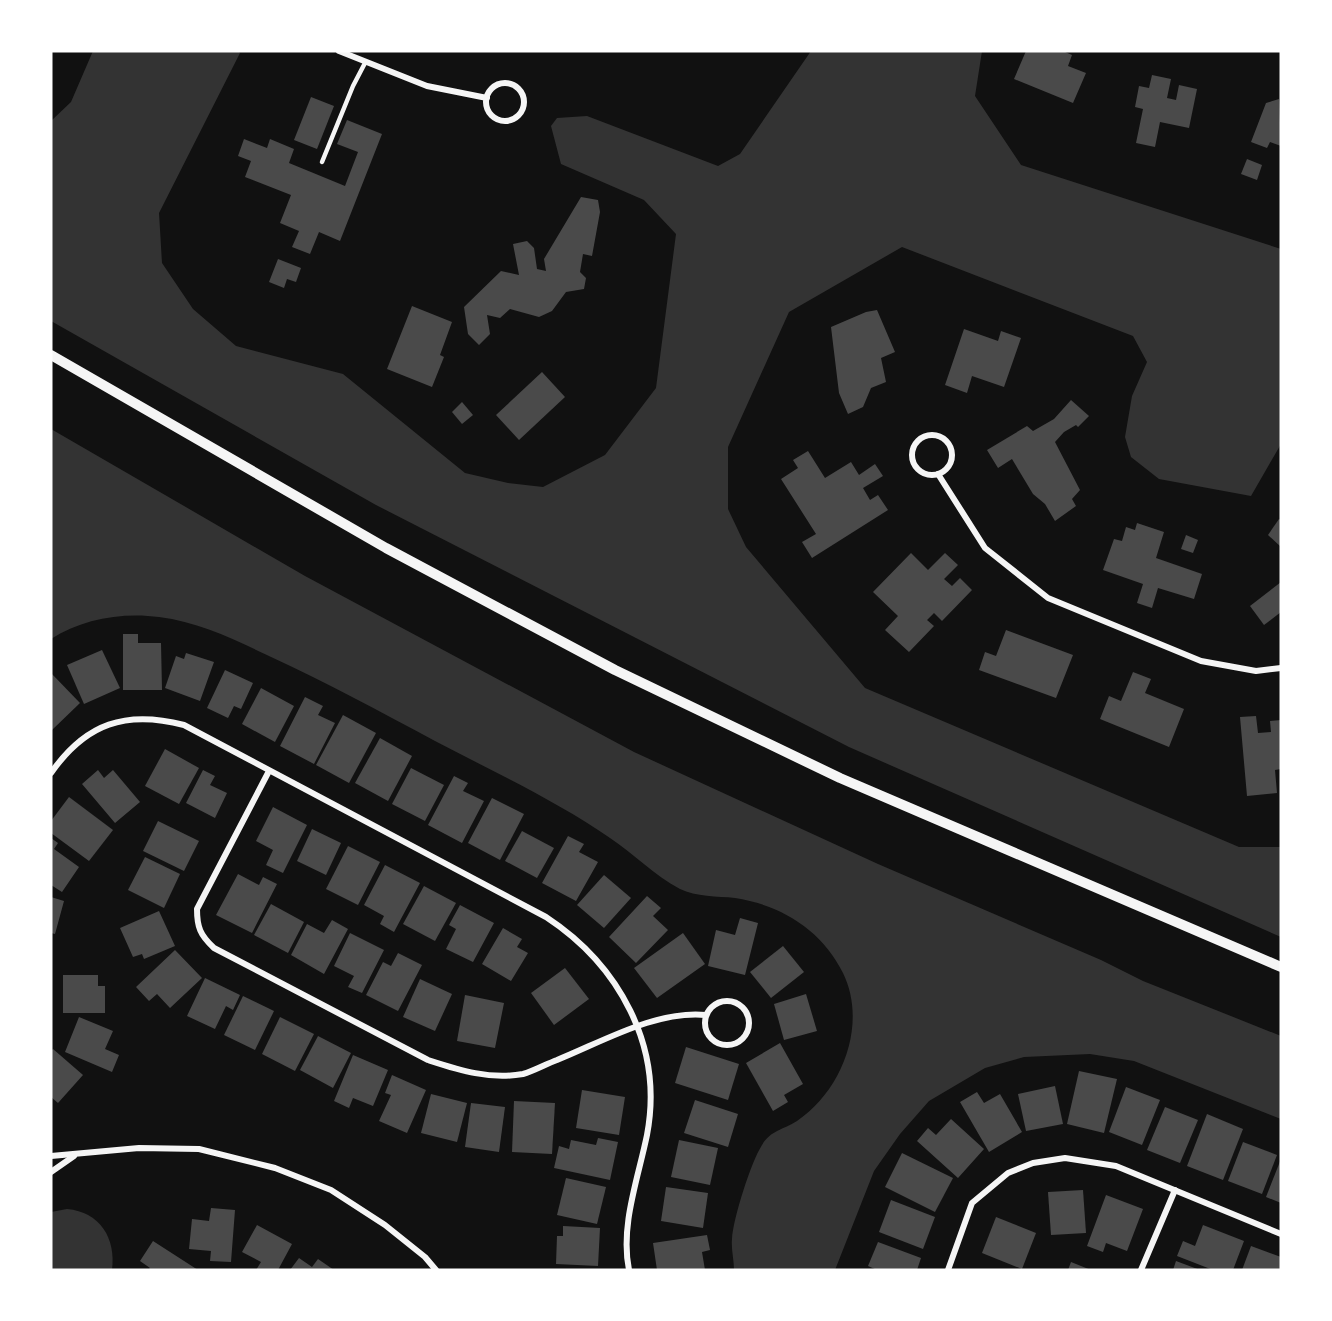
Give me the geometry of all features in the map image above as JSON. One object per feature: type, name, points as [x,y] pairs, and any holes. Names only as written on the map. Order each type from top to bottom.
[{"type":"street","points":[[339,51],[427,86],[487,98]]},
{"type":"street","points":[[509,84],[521,92],[524,106],[516,118],[501,120],[489,112],[487,98],[495,86],[509,84]]},
{"type":"street","points":[[51,355],[386,548],[615,670],[840,778],[1281,967]]},
{"type":"street","points":[[925,436],[941,437],[951,449],[950,464],[939,474],[923,473],[913,462],[914,446],[925,436]]},
{"type":"street","points":[[939,474],[985,548],[1048,598],[1201,661],[1256,671],[1281,668]]},
{"type":"street","points":[[51,773],[78,741],[104,726],[135,718],[156,718],[184,724],[546,917],[569,932],[591,952],[619,988],[638,1027],[647,1053],[647,1131],[627,1230],[629,1270]]},
{"type":"street","points":[[270,771],[198,909],[197,925],[202,936],[214,948],[428,1060],[460,1071],[491,1076],[524,1073],[638,1027],[685,1013],[706,1015]]},
{"type":"street","points":[[734,1002],[747,1013],[748,1030],[736,1043],[719,1044],[706,1032],[706,1015],[717,1003],[734,1002]]},
{"type":"street","points":[[51,1156],[74,1156],[139,1148],[199,1149],[275,1168],[331,1190],[384,1225],[425,1257],[436,1270]]},
{"type":"street","points":[[51,1172],[74,1156]]},
{"type":"street","points":[[948,1270],[972,1203],[996,1181],[1033,1163],[1065,1158],[1116,1166],[1281,1234]]},
{"type":"street","points":[[1141,1270],[1175,1190]]},
{"type":"lane","points":[[322,162],[353,86],[365,63]]},
{"type":"shaded area","points":[[93,51],[238,51],[240,53],[159,213],[162,263],[193,309],[236,346],[343,374],[465,473],[508,483],[543,487],[605,455],[656,388],[676,234],[644,200],[561,164],[551,126],[557,118],[587,116],[718,166],[740,154],[811,51],[982,51],[975,96],[1021,165],[1281,249],[1281,444],[1251,496],[1159,479],[1131,457],[1125,437],[1132,396],[1147,362],[1133,336],[902,247],[789,312],[728,447],[728,509],[746,547],[865,688],[1239,847],[1281,847],[1281,937],[849,747],[376,505],[51,321],[51,121],[71,102]]},
{"type":"shaded area","points":[[51,429],[305,576],[634,752],[878,864],[1101,960],[1143,981],[1281,1036],[1281,1119],[1134,1061],[1090,1054],[1024,1057],[985,1068],[929,1101],[900,1134],[874,1171],[835,1270],[734,1270],[733,1230],[743,1191],[762,1145],[769,1136],[797,1121],[813,1108],[827,1092],[846,1055],[853,1013],[850,993],[843,973],[824,944],[812,932],[784,913],[752,901],[700,895],[680,889],[610,838],[546,799],[332,687],[216,632],[174,619],[117,616],[75,626],[51,639]]},
{"type":"shaded area","points":[[67,1209],[89,1215],[103,1229],[111,1247],[112,1270],[51,1270],[51,1212]]},
{"type":"building","points":[[1026,51],[1063,51],[1072,55],[1068,66],[1086,73],[1073,103],[1014,79]]},
{"type":"building","points":[[1152,75],[1171,79],[1167,98],[1176,100],[1179,85],[1197,89],[1189,128],[1160,122],[1155,147],[1136,143],[1143,109],[1135,107],[1139,86],[1149,88]]},
{"type":"building","points":[[311,97],[334,106],[317,149],[294,140]]},
{"type":"building","points":[[1279,99],[1281,146],[1270,142],[1267,148],[1251,142],[1266,103]]},
{"type":"building","points":[[347,120],[382,134],[340,241],[319,232],[310,254],[292,247],[299,231],[280,223],[291,195],[245,177],[251,161],[238,156],[244,139],[267,148],[270,139],[294,149],[289,163],[345,186],[358,152],[337,144]]},
{"type":"building","points":[[1247,159],[1262,165],[1257,180],[1241,174]]},
{"type":"building","points":[[581,197],[598,200],[600,212],[592,256],[583,254],[580,272],[586,278],[584,289],[566,292],[552,311],[539,317],[510,309],[500,318],[487,315],[490,334],[479,345],[468,334],[464,307],[501,271],[519,275],[513,244],[527,241],[534,248],[537,269],[546,271],[544,259]]},
{"type":"building","points":[[278,259],[301,268],[296,282],[287,279],[284,288],[269,282]]},
{"type":"building","points":[[412,306],[452,322],[440,355],[444,357],[432,387],[387,369]]},
{"type":"building","points":[[877,310],[895,352],[881,358],[886,382],[871,388],[863,407],[848,414],[839,393],[831,327],[866,312]]},
{"type":"building","points":[[964,329],[998,341],[1001,331],[1021,338],[1004,387],[972,376],[967,393],[945,385]]},
{"type":"building","points":[[542,372],[565,397],[519,440],[496,415]]},
{"type":"building","points":[[1071,400],[1089,416],[1078,427],[1076,425],[1064,432],[1055,442],[1080,490],[1072,499],[1076,506],[1055,521],[1045,504],[1033,494],[1012,459],[998,468],[987,450],[1027,426],[1033,431],[1054,419]]},
{"type":"building","points":[[462,402],[473,415],[462,424],[452,412]]},
{"type":"building","points":[[808,451],[825,478],[851,462],[859,475],[875,464],[883,476],[863,488],[870,500],[878,495],[888,510],[812,558],[802,542],[816,534],[781,479],[798,468],[793,460]]},
{"type":"building","points":[[1279,519],[1281,520],[1281,547],[1268,535]]},
{"type":"building","points":[[1137,523],[1164,532],[1156,558],[1202,574],[1194,599],[1158,588],[1152,608],[1137,603],[1143,584],[1103,570],[1114,539],[1122,541],[1126,527],[1135,530]]},
{"type":"building","points":[[1186,535],[1198,540],[1193,553],[1181,549]]},
{"type":"building","points":[[911,553],[928,570],[945,553],[958,565],[944,579],[952,586],[960,578],[972,590],[942,621],[934,613],[927,620],[934,626],[909,652],[885,630],[898,616],[873,592]]},
{"type":"building","points":[[1281,582],[1281,612],[1264,625],[1250,606]]},
{"type":"building","points":[[1006,630],[1073,655],[1056,698],[979,670],[985,652],[996,656]]},
{"type":"building","points":[[123,634],[138,634],[138,643],[161,643],[162,690],[123,690]]},
{"type":"building","points":[[102,650],[120,688],[84,704],[67,665]]},
{"type":"building","points":[[186,653],[214,662],[200,701],[165,688],[176,656],[184,659]]},
{"type":"building","points":[[225,670],[253,683],[241,709],[234,706],[228,718],[207,708]]},
{"type":"building","points":[[1133,672],[1151,679],[1145,693],[1184,709],[1169,747],[1100,719],[1109,696],[1121,701]]},
{"type":"building","points":[[51,673],[80,703],[52,730],[51,728]]},
{"type":"building","points":[[261,688],[294,706],[275,742],[242,724]]},
{"type":"building","points":[[305,697],[323,706],[318,715],[335,723],[314,764],[280,746]]},
{"type":"building","points":[[343,715],[376,733],[349,783],[316,765]]},
{"type":"building","points":[[1256,716],[1258,733],[1271,732],[1270,721],[1281,720],[1281,769],[1275,770],[1277,793],[1247,796],[1240,717]]},
{"type":"building","points":[[380,738],[412,756],[388,801],[355,783]]},
{"type":"building","points":[[165,749],[199,768],[179,804],[145,786]]},
{"type":"building","points":[[411,768],[444,785],[425,821],[392,804]]},
{"type":"building","points":[[98,770],[104,778],[113,770],[140,802],[115,823],[82,784]]},
{"type":"building","points":[[203,770],[215,776],[210,785],[227,793],[215,818],[186,803]]},
{"type":"building","points":[[454,776],[468,783],[463,791],[484,801],[462,843],[428,825]]},
{"type":"building","points":[[69,797],[113,830],[89,861],[51,833],[51,821]]},
{"type":"building","points":[[492,798],[524,814],[500,860],[468,843]]},
{"type":"building","points":[[273,807],[307,825],[283,873],[266,865],[273,850],[256,841]]},
{"type":"building","points":[[158,821],[199,841],[184,871],[143,851]]},
{"type":"building","points":[[312,829],[341,843],[326,875],[297,861]]},
{"type":"building","points":[[522,831],[554,848],[537,878],[505,861]]},
{"type":"building","points":[[568,836],[584,844],[579,852],[598,862],[576,901],[542,883]]},
{"type":"building","points":[[51,838],[58,843],[54,849],[79,867],[62,892],[51,885]]},
{"type":"building","points":[[348,846],[380,862],[358,905],[326,889]]},
{"type":"building","points":[[145,857],[180,874],[164,908],[128,890]]},
{"type":"building","points":[[385,865],[420,883],[394,932],[380,924],[384,916],[364,905]]},
{"type":"building","points":[[238,874],[259,885],[263,877],[277,884],[252,933],[216,915]]},
{"type":"building","points":[[604,875],[631,898],[604,928],[577,905]]},
{"type":"building","points":[[424,886],[456,903],[435,941],[403,924]]},
{"type":"building","points":[[647,896],[661,908],[653,916],[668,930],[636,963],[609,937]]},
{"type":"building","points":[[51,897],[64,901],[55,934],[51,933]]},
{"type":"building","points":[[271,904],[304,922],[288,953],[254,935]]},
{"type":"building","points":[[460,905],[494,923],[473,962],[446,949],[456,929],[449,925]]},
{"type":"building","points":[[159,911],[175,946],[144,959],[142,954],[133,957],[120,928]]},
{"type":"building","points":[[740,918],[758,923],[745,975],[708,966],[716,930],[735,935]]},
{"type":"building","points":[[332,920],[348,929],[324,974],[291,955],[307,924],[324,933]]},
{"type":"building","points":[[503,928],[522,939],[517,947],[528,953],[511,981],[482,964]]},
{"type":"building","points":[[350,933],[384,950],[362,993],[348,987],[354,976],[334,966]]},
{"type":"building","points":[[683,933],[705,964],[657,998],[634,968]]},
{"type":"building","points":[[783,946],[804,972],[771,998],[750,972]]},
{"type":"building","points":[[175,950],[202,978],[170,1008],[157,994],[149,1001],[136,987]]},
{"type":"building","points":[[398,953],[422,965],[398,1011],[366,995],[383,962],[391,966]]},
{"type":"building","points":[[565,968],[589,999],[554,1025],[531,993]]},
{"type":"building","points":[[63,975],[98,975],[98,986],[105,986],[105,1013],[63,1013]]},
{"type":"building","points":[[205,978],[240,995],[233,1010],[226,1006],[215,1029],[187,1016]]},
{"type":"building","points":[[420,979],[452,994],[435,1031],[403,1017]]},
{"type":"building","points":[[806,994],[817,1031],[784,1040],[774,1004]]},
{"type":"building","points":[[465,995],[504,1003],[495,1048],[457,1041]]},
{"type":"building","points":[[243,996],[274,1011],[255,1050],[224,1035]]},
{"type":"building","points":[[79,1017],[113,1031],[105,1049],[119,1055],[112,1072],[65,1052]]},
{"type":"building","points":[[280,1017],[314,1034],[295,1071],[262,1054]]},
{"type":"building","points":[[318,1036],[351,1053],[333,1088],[300,1070]]},
{"type":"building","points":[[780,1043],[803,1084],[784,1095],[788,1102],[773,1111],[746,1063]]},
{"type":"building","points":[[686,1047],[739,1064],[728,1100],[675,1083]]},
{"type":"building","points":[[53,1049],[83,1075],[58,1103],[51,1097],[51,1051]]},
{"type":"building","points":[[353,1055],[388,1070],[373,1106],[353,1098],[349,1108],[334,1101]]},
{"type":"building","points":[[1079,1071],[1117,1079],[1104,1133],[1067,1124]]},
{"type":"building","points":[[392,1075],[426,1090],[407,1133],[379,1121],[391,1095],[385,1093]]},
{"type":"building","points":[[1055,1086],[1063,1124],[1026,1131],[1018,1094]]},
{"type":"building","points":[[1126,1087],[1160,1100],[1142,1145],[1109,1132]]},
{"type":"building","points":[[582,1090],[625,1097],[619,1135],[576,1128]]},
{"type":"building","points":[[977,1092],[984,1103],[1000,1094],[1022,1132],[989,1152],[960,1102]]},
{"type":"building","points":[[431,1094],[467,1103],[457,1142],[421,1133]]},
{"type":"building","points":[[695,1100],[738,1114],[728,1147],[684,1133]]},
{"type":"building","points":[[514,1101],[555,1103],[552,1154],[512,1152]]},
{"type":"building","points":[[471,1103],[505,1107],[499,1152],[465,1147]]},
{"type":"building","points":[[1165,1107],[1198,1120],[1180,1163],[1147,1150]]},
{"type":"building","points":[[1207,1114],[1243,1129],[1223,1180],[1187,1166]]},
{"type":"building","points":[[951,1119],[984,1149],[958,1178],[917,1141],[928,1128],[936,1135]]},
{"type":"building","points":[[598,1138],[618,1142],[610,1180],[554,1168],[559,1146],[569,1149],[571,1140],[596,1145]]},
{"type":"building","points":[[679,1140],[718,1148],[710,1185],[671,1177]]},
{"type":"building","points":[[1243,1142],[1277,1155],[1262,1194],[1228,1181]]},
{"type":"building","points":[[902,1153],[953,1178],[935,1212],[885,1187]]},
{"type":"building","points":[[1281,1159],[1281,1203],[1266,1197]]},
{"type":"building","points":[[566,1178],[606,1187],[597,1224],[557,1215]]},
{"type":"building","points":[[666,1187],[708,1193],[703,1228],[661,1221]]},
{"type":"building","points":[[1083,1190],[1086,1233],[1051,1235],[1048,1192]]},
{"type":"building","points":[[1106,1195],[1143,1209],[1127,1251],[1106,1243],[1103,1252],[1087,1246]]},
{"type":"building","points":[[891,1200],[935,1217],[923,1249],[879,1232]]},
{"type":"building","points":[[211,1208],[235,1210],[231,1262],[210,1261],[211,1251],[189,1249],[192,1219],[209,1221]]},
{"type":"building","points":[[996,1217],[1036,1233],[1022,1269],[982,1253]]},
{"type":"building","points":[[257,1225],[292,1244],[278,1270],[256,1270],[261,1262],[242,1252]]},
{"type":"building","points":[[1203,1225],[1244,1241],[1233,1270],[1213,1270],[1177,1256],[1183,1241],[1195,1246]]},
{"type":"building","points":[[563,1226],[600,1228],[598,1266],[556,1264],[557,1236],[563,1236]]},
{"type":"building","points":[[707,1235],[710,1250],[702,1252],[705,1270],[657,1270],[653,1243]]},
{"type":"building","points":[[153,1241],[198,1270],[148,1270],[150,1268],[140,1261]]},
{"type":"building","points":[[878,1242],[921,1258],[917,1270],[877,1270],[868,1266]]},
{"type":"building","points":[[1251,1246],[1281,1257],[1281,1270],[1242,1270]]},
{"type":"building","points":[[299,1258],[312,1267],[318,1259],[334,1270],[290,1270]]},
{"type":"building","points":[[1176,1261],[1200,1270],[1173,1270]]},
{"type":"building","points":[[1071,1262],[1091,1270],[1068,1270]]}]
